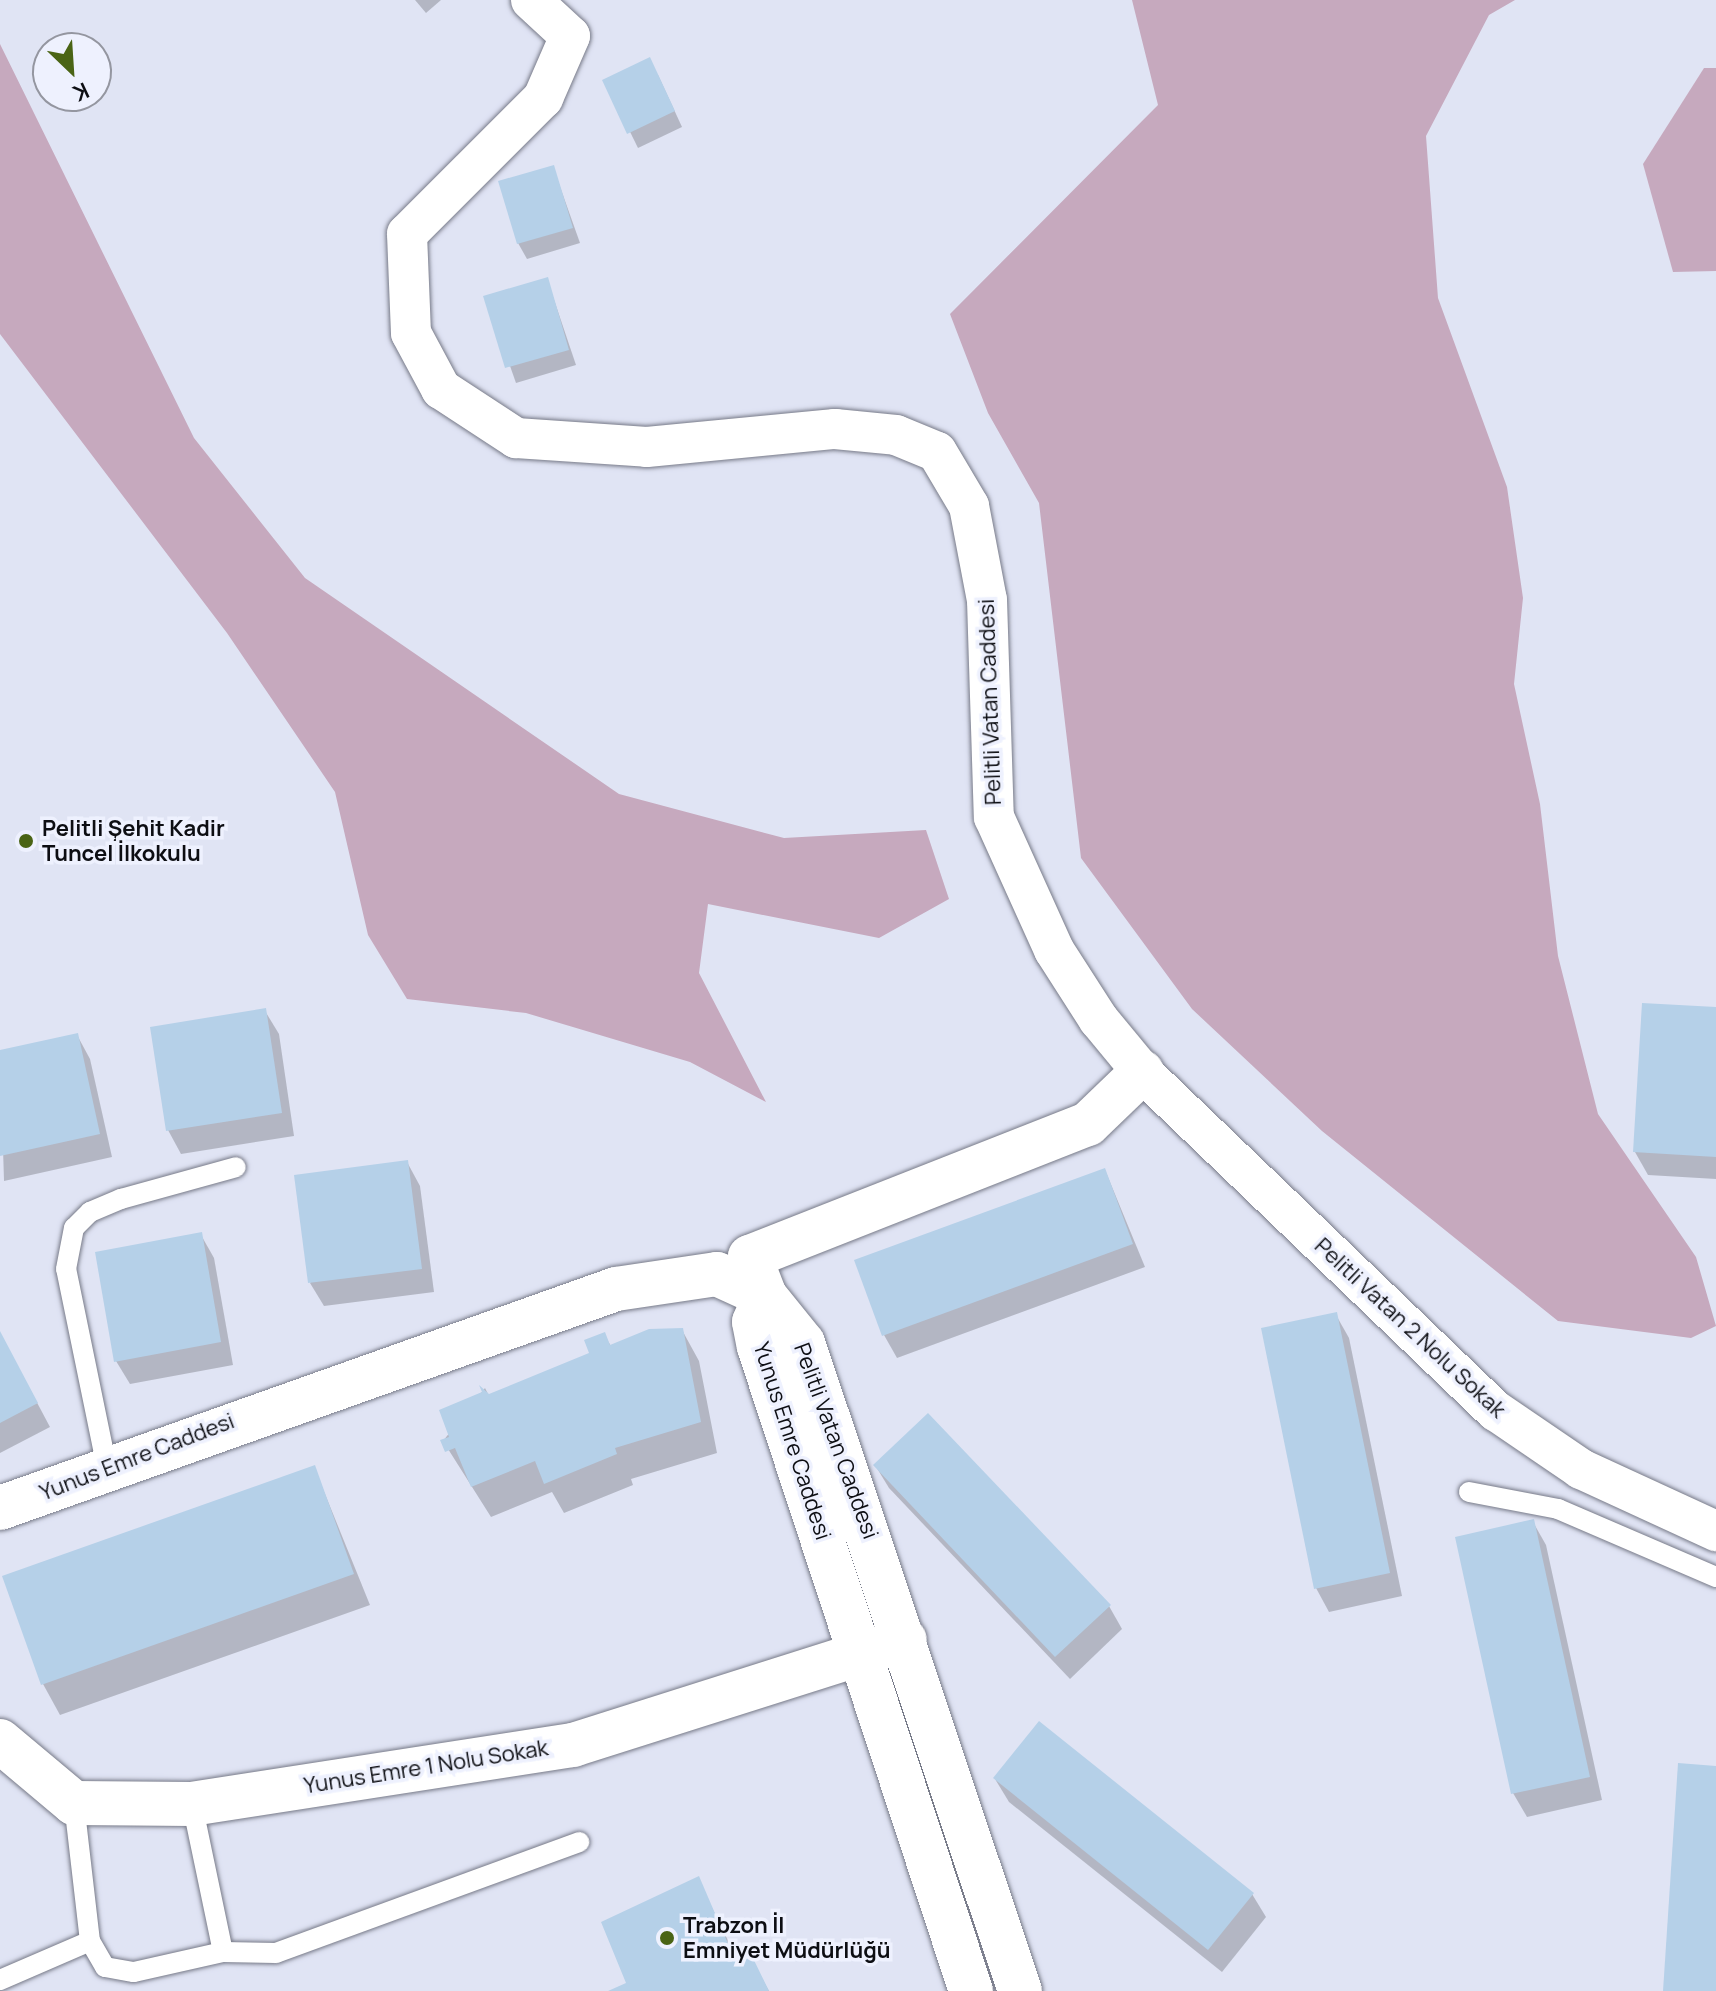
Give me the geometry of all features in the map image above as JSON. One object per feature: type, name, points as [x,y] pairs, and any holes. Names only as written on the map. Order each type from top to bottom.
[{"type":"street","name":"Pelitli Vatan Caddesi","points":[[531,0],[570,36],[543,98],[407,234],[411,333],[441,389],[516,438],[647,447],[835,429],[896,435],[937,452],[969,506],[985,587],[994,817],[1054,950],[1142,1072],[1088,1124],[750,1257],[765,1296],[803,1343],[905,1640],[1020,1991]]},
{"type":"street","name":"Pelitli Vatan 2 Nolu Sokak","points":[[1142,1072],[1496,1411],[1581,1469],[1716,1531]]},
{"type":"street","name":"Yunus Emre Caddesi","points":[[0,1508],[616,1289],[717,1274],[765,1296],[754,1322],[759,1347],[863,1653],[971,1991]]},
{"type":"street","name":"Yunus Emre 1 Nolu Sokak","points":[[74,1803],[192,1804],[573,1745],[905,1640]]},
{"type":"street","points":[[0,1741],[74,1803]]},
{"type":"lane","points":[[107,1468],[66,1269],[74,1228],[90,1212],[121,1199],[236,1167]]},
{"type":"lane","points":[[1469,1492],[1558,1509],[1716,1577]]},
{"type":"lane","points":[[74,1803],[90,1941],[105,1967],[134,1972],[223,1952],[276,1953],[579,1842]]},
{"type":"lane","points":[[192,1804],[223,1952]]},
{"type":"lane","points":[[0,1980],[90,1941]]},
{"type":"shaded area","points":[[1132,0],[1515,0],[1489,15],[1426,136],[1438,298],[1507,487],[1523,598],[1514,684],[1540,804],[1558,956],[1598,1114],[1696,1257],[1716,1326],[1691,1338],[1558,1321],[1322,1131],[1192,1009],[1081,858],[1039,503],[988,413],[950,314],[1158,105]]},
{"type":"shaded area","points":[[0,44],[194,438],[305,578],[619,794],[784,838],[926,830],[949,899],[879,938],[708,904],[699,973],[766,1102],[690,1062],[526,1013],[407,999],[368,935],[335,792],[227,633],[0,334]]},
{"type":"shaded area","points":[[1704,68],[1716,68],[1716,271],[1673,272],[1643,164]]},
{"type":"building","points":[[650,57],[675,111],[627,134],[602,80]]},
{"type":"building","points":[[554,165],[573,228],[517,244],[498,181]]},
{"type":"building","points":[[548,277],[569,350],[505,368],[483,296]]},
{"type":"building","points":[[1642,1003],[1716,1007],[1716,1157],[1633,1152]]},
{"type":"building","points":[[266,1008],[282,1113],[166,1131],[150,1027]]},
{"type":"building","points":[[78,1033],[100,1134],[0,1156],[0,1050]]},
{"type":"building","points":[[408,1160],[422,1269],[308,1283],[294,1175]]},
{"type":"building","points":[[1105,1168],[1133,1244],[882,1336],[854,1260]]},
{"type":"building","points":[[202,1232],[221,1342],[114,1362],[95,1252]]},
{"type":"building","points":[[1337,1312],[1390,1573],[1314,1589],[1261,1328]]},
{"type":"building","points":[[683,1328],[701,1422],[615,1448],[617,1454],[544,1484],[535,1461],[471,1487],[455,1448],[445,1452],[440,1440],[449,1437],[439,1410],[482,1392],[479,1385],[489,1394],[589,1353],[584,1340],[605,1332],[610,1345],[649,1329]]},
{"type":"building","points":[[0,1331],[38,1403],[0,1423]]},
{"type":"building","points":[[928,1413],[1111,1605],[1055,1657],[873,1465]]},
{"type":"building","points":[[315,1465],[354,1574],[41,1685],[2,1576]]},
{"type":"building","points":[[1534,1519],[1590,1777],[1511,1794],[1455,1537]]},
{"type":"building","points":[[1039,1721],[1254,1893],[1208,1950],[993,1778]]},
{"type":"building","points":[[1678,1763],[1716,1766],[1716,1991],[1663,1991]]},
{"type":"building","name":"Trabzon İl Emniyet Müdürlüğü","points":[[699,1876],[735,1960],[751,1954],[769,1991],[608,1991],[626,1983],[601,1922]]},
{"type":"place","name":"Pelitli Şehit Kadir Tuncel İlkokulu","points":[[26,841]]},
{"type":"place","name":"Trabzon İl Emniyet Müdürlüğü","points":[[667,1938]]}]
